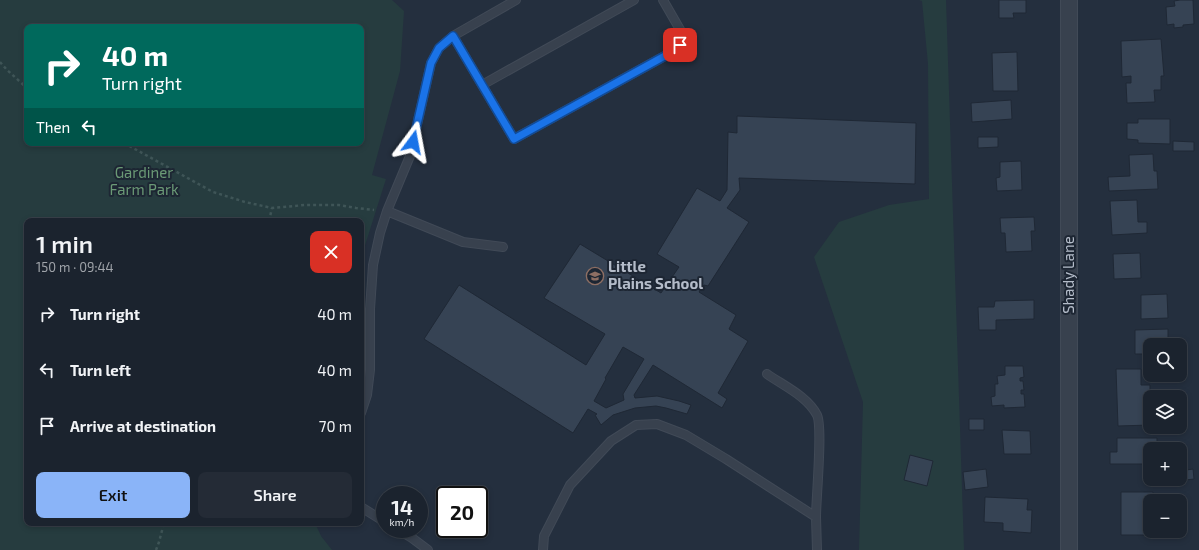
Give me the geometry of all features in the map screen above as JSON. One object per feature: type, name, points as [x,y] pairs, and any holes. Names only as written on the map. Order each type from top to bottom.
[{"type":"street","name":"Shady Lane","points":[[1069,0],[1069,550]]},
{"type":"lane","points":[[364,404],[367,395],[370,370],[370,309],[373,265],[380,233],[387,211],[410,156],[431,63],[439,48],[453,36],[516,0]]},
{"type":"lane","points":[[482,85],[634,0]]},
{"type":"lane","points":[[453,36],[514,139],[672,52],[680,45],[682,33],[663,0]]},
{"type":"lane","points":[[387,211],[463,242],[502,247]]},
{"type":"lane","points":[[767,374],[806,400],[818,416],[820,435],[816,517],[817,550]]},
{"type":"lane","points":[[543,550],[544,536],[570,485],[610,441],[636,425],[657,424],[686,435],[816,517]]},
{"type":"lane","points":[[364,510],[376,517]]},
{"type":"lane","points":[[412,538],[428,550]]},
{"type":"path","points":[[0,62],[6,70],[24,85]]},
{"type":"path","points":[[129,146],[213,192],[245,202],[272,208],[305,205],[339,205],[387,211]]},
{"type":"path","points":[[270,218],[272,208]]},
{"type":"path","points":[[156,550],[163,526]]},
{"type":"green space","name":"Gardiner Farm Park","points":[[0,0],[392,0],[404,11],[400,71],[372,175],[386,179],[364,249],[364,218],[24,218],[24,526],[316,526],[321,536],[332,550],[0,550]]},
{"type":"green space","points":[[919,0],[946,0],[964,550],[859,550],[863,402],[814,257],[839,222],[889,205],[929,199],[928,64],[922,1]]},
{"type":"building","points":[[999,0],[1026,0],[1026,13],[1013,13],[1014,18],[999,18]]},
{"type":"building","points":[[1193,0],[1194,24],[1174,28],[1174,24],[1167,25],[1166,7],[1175,6],[1174,1]]},
{"type":"building","points":[[1161,39],[1164,76],[1161,76],[1161,90],[1154,90],[1155,102],[1127,103],[1126,83],[1131,83],[1131,76],[1122,77],[1121,41]]},
{"type":"building","points":[[1017,52],[1018,91],[993,91],[992,53]]},
{"type":"building","points":[[1011,100],[1012,119],[972,122],[971,103]]},
{"type":"building","name":"Little Plains School","points":[[737,116],[916,123],[915,184],[739,178],[740,190],[727,208],[749,222],[708,286],[704,285],[699,292],[736,315],[729,329],[748,341],[718,393],[727,399],[722,408],[653,365],[634,395],[635,398],[657,396],[679,401],[691,405],[687,414],[656,406],[635,408],[613,415],[601,425],[595,415],[597,414],[588,409],[573,433],[424,339],[459,285],[586,365],[605,334],[544,298],[580,244],[661,293],[679,267],[657,254],[697,188],[720,201],[727,190],[728,132],[737,133]],"holes":[[[623,347],[644,359],[623,394],[624,400],[606,408],[594,401]]]},
{"type":"building","points":[[1138,119],[1170,119],[1170,144],[1138,143],[1138,140],[1127,139],[1127,123],[1138,123]]},
{"type":"building","points":[[978,137],[998,137],[998,147],[978,148]]},
{"type":"building","points":[[1173,141],[1194,142],[1194,151],[1173,151]]},
{"type":"building","points":[[1153,154],[1154,171],[1157,171],[1158,189],[1109,191],[1108,177],[1130,176],[1129,155]]},
{"type":"building","points":[[1021,161],[1022,190],[997,191],[996,178],[1000,177],[1000,162]]},
{"type":"building","points":[[1137,200],[1138,222],[1147,222],[1147,233],[1112,235],[1110,201]]},
{"type":"building","points":[[1034,217],[1035,231],[1031,231],[1032,251],[1006,252],[1005,233],[1001,233],[1000,218]]},
{"type":"building","points":[[1140,253],[1141,278],[1114,279],[1113,254]]},
{"type":"building","points":[[1167,294],[1168,318],[1141,319],[1141,295]]},
{"type":"building","points":[[1034,300],[1034,319],[996,320],[996,330],[979,330],[978,307],[994,307],[995,301]]},
{"type":"building","points":[[1168,329],[1168,338],[1143,338],[1143,354],[1135,354],[1135,330]]},
{"type":"building","points":[[1005,366],[1023,366],[1024,377],[1020,378],[1020,381],[1023,381],[1024,390],[1021,390],[1021,394],[1024,394],[1025,407],[1004,408],[1004,405],[992,406],[991,397],[995,396],[995,384],[998,384],[997,376],[1005,375]]},
{"type":"building","points":[[1116,369],[1141,369],[1141,385],[1150,385],[1150,390],[1143,390],[1143,425],[1118,426]]},
{"type":"building","points":[[969,419],[984,419],[984,430],[969,430]]},
{"type":"building","points":[[1002,430],[1030,431],[1031,454],[1004,454]]},
{"type":"building","points":[[1117,438],[1157,438],[1157,442],[1143,442],[1143,464],[1110,464],[1110,452],[1117,452]]},
{"type":"building","points":[[910,455],[933,461],[927,486],[904,480]]},
{"type":"building","points":[[986,469],[988,487],[965,490],[963,472]]},
{"type":"building","points":[[1193,469],[1194,479],[1187,480],[1187,470]]},
{"type":"building","points":[[1121,492],[1153,492],[1153,494],[1143,494],[1143,535],[1121,535]]},
{"type":"building","points":[[985,497],[1028,499],[1027,510],[1032,510],[1031,533],[1003,531],[1003,523],[984,522]]},
{"type":"place","name":"Little Plains School","points":[[595,276]]},
{"type":"route","points":[[413,142],[431,63],[439,48],[453,36],[514,139],[672,52],[680,45]]}]
